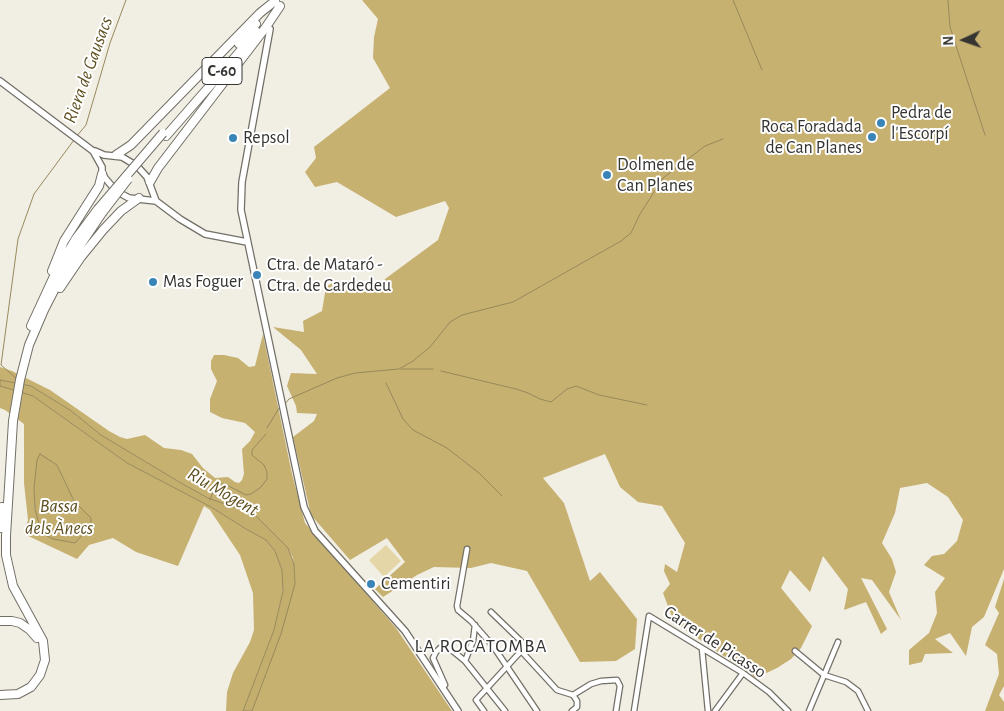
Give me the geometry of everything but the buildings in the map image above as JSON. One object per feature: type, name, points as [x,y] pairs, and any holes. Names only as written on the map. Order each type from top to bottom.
[{"type":"highway","name":"C-60","points":[[6,497],[11,420],[24,357],[42,308],[100,211],[279,2]]},
{"type":"highway","points":[[115,156],[131,145],[260,13],[279,2]]},
{"type":"highway","points":[[150,184],[158,168],[266,27],[279,2]]},
{"type":"highway","points":[[42,308],[64,241],[99,186],[102,170]]},
{"type":"highway","points":[[42,308],[103,230],[122,211],[139,198]]},
{"type":"highway","points":[[0,512],[6,497]]},
{"type":"highway","points":[[0,528],[6,497]]},
{"type":"highway","points":[[0,549],[6,497]]},
{"type":"highway","points":[[0,695],[18,694],[31,687],[40,675],[45,660],[43,641],[21,604],[9,574],[5,546],[6,497]]},
{"type":"highway","points":[[0,621],[16,622],[30,630],[38,641],[41,656],[39,670],[30,682],[16,690],[0,691]]},
{"type":"street","points":[[270,29],[242,182],[241,210],[301,494],[308,519],[315,531],[405,631],[458,711]]},
{"type":"street","points":[[0,81],[92,151],[128,160],[137,166],[144,173],[150,184],[156,201]]},
{"type":"street","points":[[92,151],[116,191],[129,198],[156,201],[180,219],[205,234],[247,242]]},
{"type":"street","points":[[102,170],[105,160],[115,156]]},
{"type":"street","points":[[139,198],[147,194],[150,184]]},
{"type":"street","points":[[467,549],[457,606],[458,610],[493,646],[537,711]]},
{"type":"street","points":[[491,612],[523,643],[523,653],[557,690],[573,695],[577,701],[577,707],[572,711]]},
{"type":"street","name":"Carrer de Picasso","points":[[634,711],[649,616],[744,673],[788,711]]},
{"type":"street","points":[[465,661],[473,641],[475,626]]},
{"type":"street","points":[[809,711],[838,642]]},
{"type":"street","points":[[443,687],[445,685],[433,658],[440,648],[447,648],[465,661],[505,711]]},
{"type":"street","points":[[702,648],[708,711]]},
{"type":"street","points":[[484,711],[476,700],[506,665],[523,649]]},
{"type":"street","points":[[795,651],[824,676],[846,682],[858,691],[868,711]]},
{"type":"street","points":[[715,711],[744,673]]},
{"type":"street","points":[[573,695],[590,684],[616,680],[620,686],[616,711]]},
{"type":"shaded area","points":[[362,0],[1004,0],[1004,569],[984,617],[972,627],[966,656],[950,633],[935,639],[953,653],[925,654],[922,662],[909,665],[909,650],[929,633],[937,613],[935,592],[945,578],[924,565],[932,556],[944,554],[957,541],[963,520],[948,497],[927,483],[900,488],[895,513],[882,543],[892,559],[896,572],[889,592],[901,620],[872,580],[861,578],[887,629],[881,634],[866,602],[844,610],[848,589],[823,556],[810,592],[790,570],[781,588],[812,626],[801,648],[791,659],[756,678],[674,622],[663,593],[670,584],[664,571],[665,564],[677,572],[685,543],[662,506],[638,502],[620,487],[605,454],[543,478],[564,503],[590,581],[600,572],[637,619],[635,649],[616,661],[580,662],[527,571],[491,563],[471,568],[434,567],[417,575],[383,597],[375,589],[405,562],[387,538],[350,560],[311,515],[293,437],[314,421],[317,414],[297,413],[287,386],[291,373],[317,374],[301,350],[273,327],[304,332],[303,321],[322,311],[326,287],[337,280],[372,292],[382,289],[385,279],[438,240],[449,208],[445,201],[396,217],[337,182],[315,187],[305,172],[316,158],[314,147],[390,88],[373,58],[374,37],[378,19]]},
{"type":"shaded area","points":[[263,334],[292,474],[305,523],[396,628],[452,711],[252,711],[295,576],[293,558],[288,548],[254,514],[208,498],[181,483],[101,435],[70,410],[31,386],[0,380],[0,367],[12,371],[50,390],[120,437],[127,439],[145,435],[164,448],[181,450],[192,454],[203,468],[215,478],[228,477],[239,483],[244,474],[242,449],[255,432],[245,423],[222,418],[210,412],[210,399],[217,381],[211,369],[211,361],[214,355],[224,355],[238,358],[249,367],[255,366]]},
{"type":"shaded area","points":[[0,386],[33,396],[127,463],[211,507],[266,540],[275,551],[282,570],[283,589],[281,600],[274,630],[243,711],[226,711],[227,692],[233,673],[250,642],[254,630],[253,593],[240,555],[210,510],[204,506],[178,566],[136,552],[113,538],[89,545],[77,559],[24,534],[28,520],[24,483],[24,424],[0,408]],"holes":[[[57,465],[74,501],[91,518],[91,524],[75,543],[65,541],[35,509],[34,488],[36,474]]]},
{"type":"shaded area","points":[[386,545],[401,561],[384,577],[369,560]]},
{"type":"shaded area","points":[[1004,579],[1004,686],[999,695],[1004,702],[1004,711],[985,711],[999,674],[997,654],[985,645],[999,613],[995,607]]},
{"type":"water","points":[[0,380],[31,386],[70,410],[101,435],[181,483],[208,498],[254,514],[288,548],[294,564],[295,584],[281,634],[252,711],[243,711],[274,630],[283,591],[282,570],[275,551],[266,540],[211,507],[127,463],[33,396],[0,386]]},
{"type":"water","name":"Bassa dels Ànecs","points":[[40,454],[57,465],[74,501],[91,518],[91,525],[75,543],[53,539],[45,535],[39,524],[35,509],[34,488],[37,460]]},
{"type":"waterway","name":"Riera de Gausacs","points":[[76,137],[86,125],[110,43],[126,0]]},
{"type":"waterway","points":[[733,0],[762,70]]},
{"type":"waterway","points":[[948,0],[950,27],[985,135]]},
{"type":"waterway","points":[[285,404],[289,399],[337,378],[355,373],[399,369],[413,361],[430,347],[450,322],[462,315],[513,302],[621,241],[631,233],[640,214],[663,178],[705,146],[723,139]]},
{"type":"waterway","name":"Riera de Gausacs","points":[[17,379],[1,365],[18,239],[34,194],[74,140]]},
{"type":"waterway","points":[[401,369],[433,369]]},
{"type":"waterway","points":[[441,371],[516,389],[551,402],[567,389],[576,386],[599,395],[647,405]]},
{"type":"waterway","points":[[386,383],[403,419],[413,430],[447,448],[479,473],[502,496]]},
{"type":"waterway","points":[[267,428],[279,408]]},
{"type":"waterway","name":"Riu Mogent","points":[[210,500],[215,487],[219,484],[225,484],[246,495],[261,487],[267,479],[267,472],[264,465],[252,455],[252,450],[266,434]]},
{"type":"place","name":"Pedra de l'Escorpí","points":[[881,123]]},
{"type":"place","name":"Roca Foradada de Can Planes","points":[[872,137]]},
{"type":"place","name":"Repsol","points":[[233,138]]},
{"type":"place","name":"Dolmen de Can Planes","points":[[607,175]]},
{"type":"place","name":"Ctra. de Mataró - Ctra. de Cardedeu","points":[[257,275]]},
{"type":"place","name":"Mas Foguer","points":[[153,282]]},
{"type":"place","name":"Cementiri","points":[[371,584]]},
{"type":"district","name":"LA ROCATOMBA","points":[[481,646]]}]
